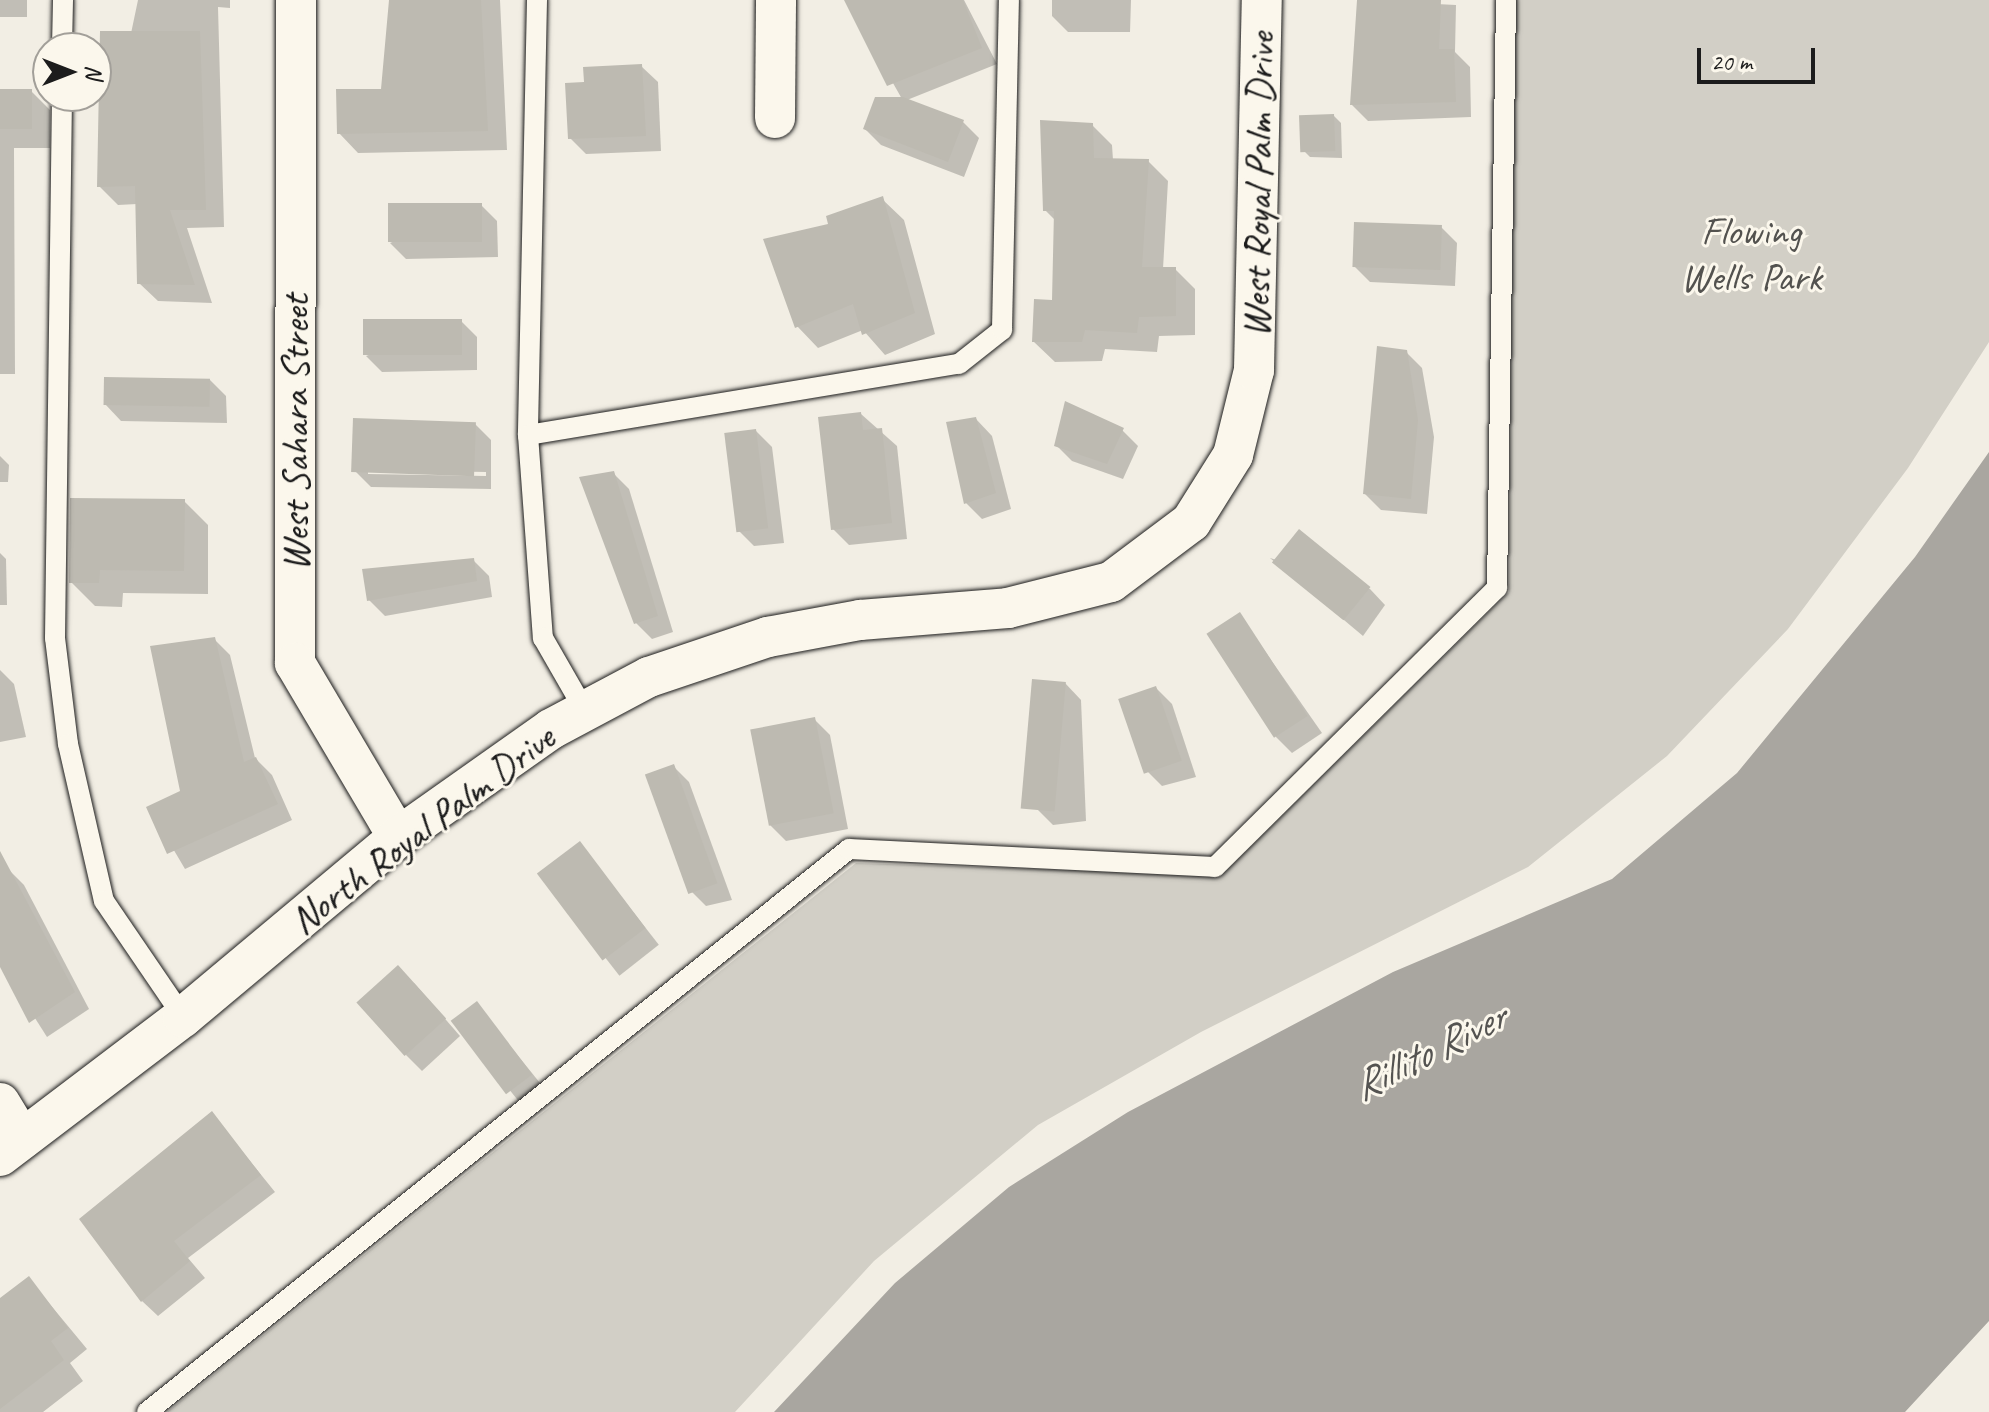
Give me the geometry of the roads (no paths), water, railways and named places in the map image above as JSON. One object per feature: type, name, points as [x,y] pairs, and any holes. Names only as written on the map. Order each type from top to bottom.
[{"type":"street","name":"West Sahara Street","points":[[296,0],[295,663],[398,837]]},
{"type":"street","points":[[775,118],[776,0]]},
{"type":"street","name":"West Royal Palm Drive","points":[[1254,370],[1262,0]]},
{"type":"street","name":"North Royal Palm Drive","points":[[11,1148],[183,1017],[398,837],[585,711],[649,677],[768,637],[860,620],[1008,608],[1111,582],[1191,522],[1233,455],[1254,370]]},
{"type":"street","points":[[0,1103],[11,1148]]},
{"type":"lane","points":[[62,32],[63,0]]},
{"type":"lane","points":[[537,0],[528,435],[543,638],[585,711]]},
{"type":"lane","points":[[528,435],[959,364],[1002,330],[1009,0]]},
{"type":"lane","points":[[147,1412],[849,849],[1215,867],[1497,588],[1506,0]]},
{"type":"lane","points":[[62,112],[55,638],[68,744],[104,901],[183,1017]]},
{"type":"water","name":"Rillito River","points":[[1989,452],[1989,1321],[1905,1412],[774,1412],[895,1283],[1009,1187],[1128,1112],[1393,972],[1612,879],[1737,773],[1915,557]]},
{"type":"park label","name":"Flowing Wells Park","points":[[1751,254]]}]
